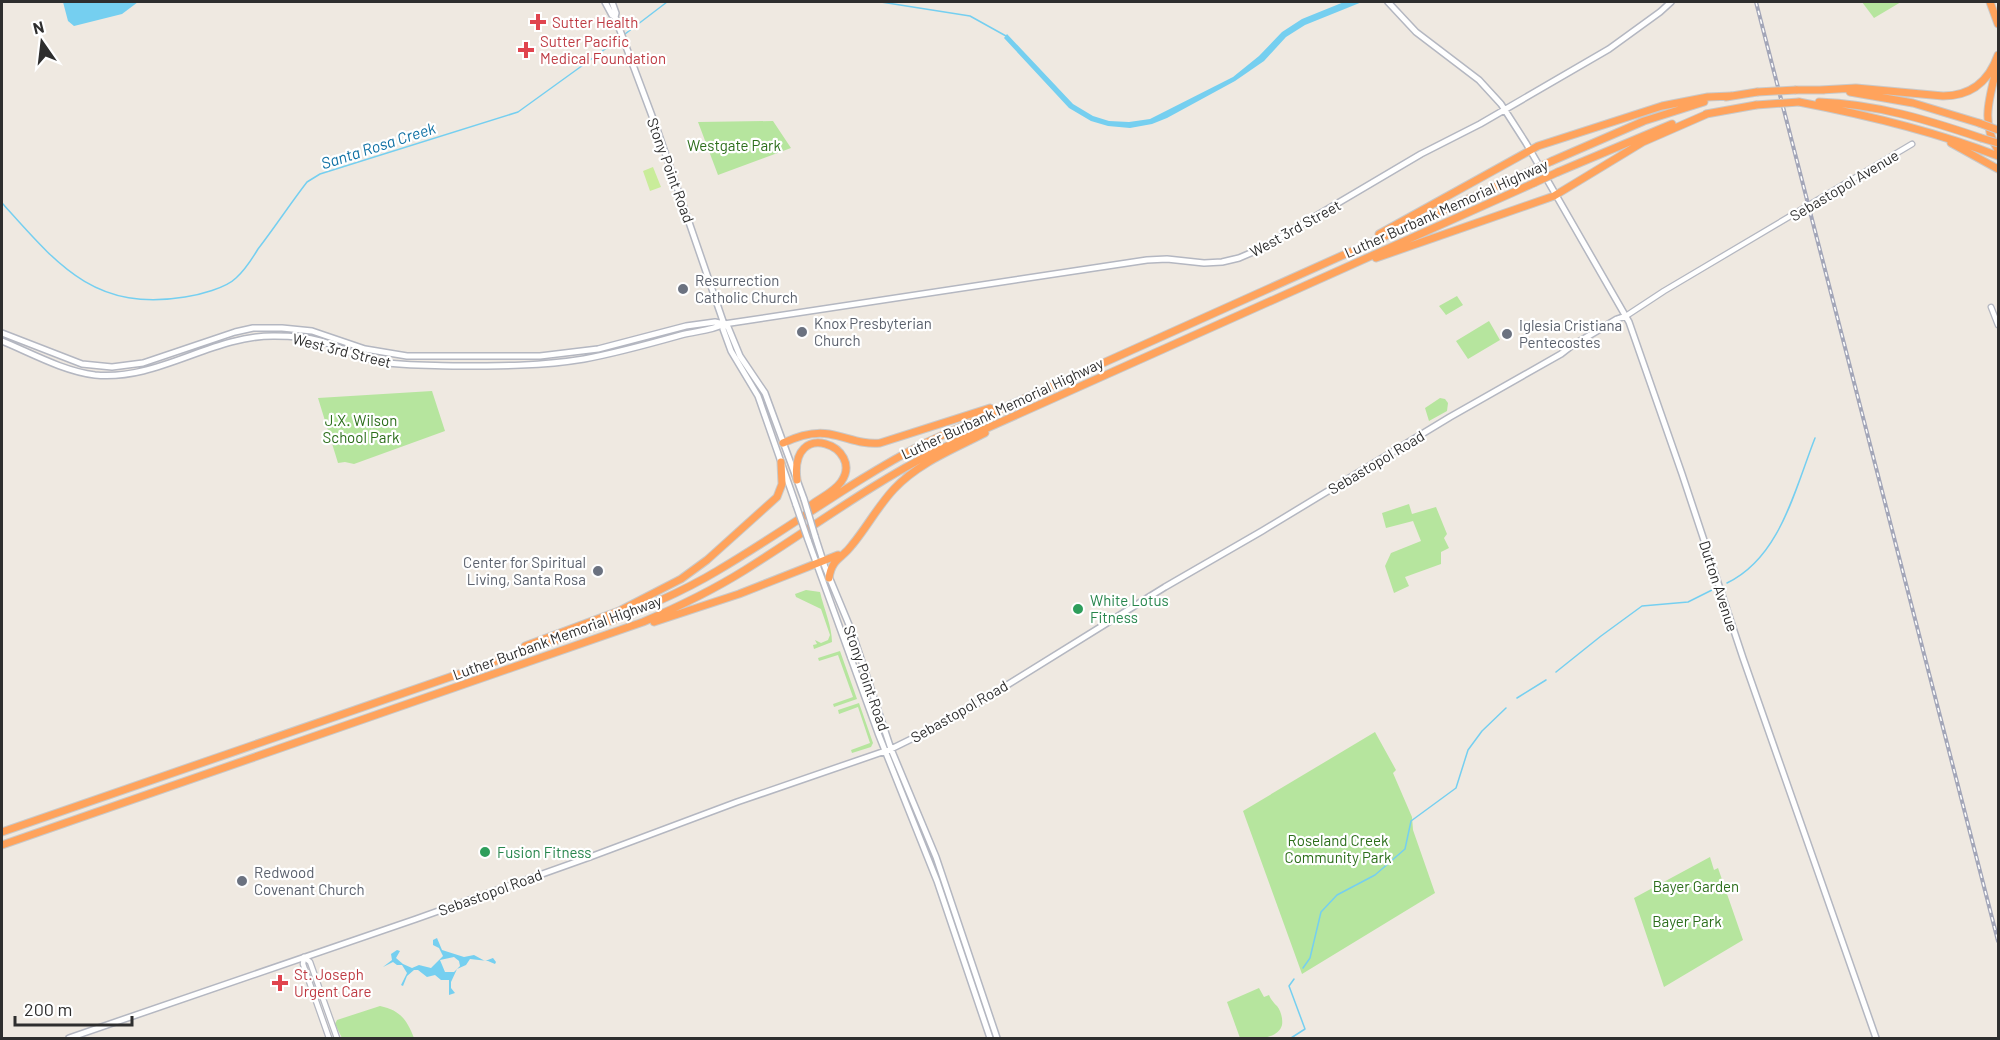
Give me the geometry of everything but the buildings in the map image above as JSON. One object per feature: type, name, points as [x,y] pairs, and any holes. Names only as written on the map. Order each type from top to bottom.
[{"type":"highway","points":[[1990,2],[1998,24]]},
{"type":"highway","points":[[1894,95],[1947,96],[1971,91],[1988,76],[1998,57]]},
{"type":"highway","points":[[1998,57],[1987,116],[1989,133],[1998,150]]},
{"type":"highway","name":"Luther Burbank Memorial Highway","points":[[2,832],[643,609],[706,577],[775,535],[850,484],[946,432],[1654,117],[1693,105],[1756,92],[1849,88],[1894,95]]},
{"type":"highway","points":[[1894,95],[1998,130]]},
{"type":"highway","points":[[1342,255],[1530,150],[1662,106],[1708,97],[1731,96]]},
{"type":"highway","points":[[1799,102],[1946,136],[1998,156]]},
{"type":"highway","name":"Luther Burbank Memorial Highway","points":[[2,845],[620,631],[668,611],[724,583],[902,469],[948,445],[1648,133],[1707,114],[1756,105],[1799,102],[1851,105],[1897,112],[1998,143]]},
{"type":"highway","points":[[1346,267],[1556,195],[1643,142],[1707,114]]},
{"type":"highway","points":[[1924,131],[1957,145],[1998,169]]},
{"type":"highway","points":[[783,443],[819,433],[863,443],[880,443],[1016,401]]},
{"type":"highway","points":[[829,578],[834,562],[850,548],[885,499],[910,474],[1032,408]]},
{"type":"highway","points":[[775,535],[798,514],[839,485],[845,468],[841,454],[832,446],[824,443],[807,446],[801,451],[796,461],[797,480]]},
{"type":"highway","points":[[473,669],[512,651],[624,609],[693,571],[777,497],[782,486],[781,462]]},
{"type":"highway","points":[[620,631],[729,598],[820,563],[842,552],[860,533]]},
{"type":"main road","name":"Stony Point Road","points":[[605,2],[620,26],[724,324],[723,329],[730,351],[756,391],[808,540],[829,578],[852,632],[904,801],[937,881],[990,1038]]},
{"type":"main road","name":"Stony Point Road","points":[[612,2],[615,17]]},
{"type":"main road","name":"West 3rd Street","points":[[2,333],[82,364],[112,367],[143,363],[253,328],[312,331],[365,349],[406,356],[540,356],[598,349],[686,326],[715,322],[724,324],[1147,260],[1172,259],[1204,263],[1234,260],[1260,249],[1421,154],[1505,110],[1616,45],[1671,2]]},
{"type":"main road","name":"Dutton Avenue","points":[[1388,3],[1416,32],[1479,80],[1505,110],[1626,316],[1876,1038]]},
{"type":"main road","name":"Sebastopol Road","points":[[69,1038],[590,857],[760,794],[888,750],[957,716],[1450,417],[1561,354],[1617,319],[1626,316]]},
{"type":"main road","name":"Stony Point Road","points":[[724,324],[728,327],[740,356],[764,390],[804,499],[820,563],[888,750],[944,877],[997,1038]]},
{"type":"main road","name":"West 3rd Street","points":[[2,341],[68,368],[87,374],[105,375],[140,373],[227,343],[247,338],[272,336],[314,339],[379,362],[413,365],[504,366],[583,359],[686,333],[717,328],[724,324]]},
{"type":"main road","points":[[904,801],[910,802],[918,815]]},
{"type":"street","name":"Sebastopol Avenue","points":[[1775,226],[1912,144]]},
{"type":"street","name":"Sebastopol Road","points":[[1626,316],[1775,226]]},
{"type":"street","points":[[1991,307],[1998,325]]},
{"type":"street","points":[[304,957],[303,964],[329,1038]]},
{"type":"street","points":[[304,957],[310,962],[337,1038]]},
{"type":"green space","points":[[1862,2],[1901,2],[1874,18]]},
{"type":"green space","name":"Westgate Park","points":[[773,121],[791,148],[718,175],[698,122]]},
{"type":"green space","points":[[653,167],[661,187],[650,191],[643,171]]},
{"type":"green space","points":[[1457,296],[1463,305],[1446,315],[1439,306]]},
{"type":"green space","points":[[1489,321],[1500,340],[1468,359],[1456,341]]},
{"type":"green space","name":"J.X. Wilson School Park","points":[[432,391],[445,431],[354,464],[338,463],[318,398]]},
{"type":"green space","points":[[1440,398],[1445,399],[1448,403],[1447,411],[1429,421],[1425,408]]},
{"type":"green space","points":[[1409,504],[1412,514],[1436,507],[1447,534],[1444,538],[1449,548],[1441,552],[1441,564],[1405,577],[1409,586],[1394,593],[1385,566],[1391,553],[1421,541],[1413,521],[1386,528],[1382,513]]},
{"type":"green space","points":[[806,590],[820,592],[832,636],[832,642],[814,649],[813,645],[817,644],[815,640],[821,643],[828,640],[830,635],[821,609],[796,597],[795,594]]},
{"type":"green space","points":[[840,651],[857,699],[834,707],[833,704],[853,697],[838,655],[819,661],[818,658]]},
{"type":"green space","points":[[859,703],[873,743],[871,747],[852,753],[851,750],[870,743],[858,707],[839,714],[838,710]]},
{"type":"green space","name":"Roseland Creek Community Park","points":[[1375,732],[1396,770],[1393,773],[1412,817],[1413,830],[1435,893],[1302,974],[1243,811]]},
{"type":"green space","name":"Bayer Park","points":[[1710,857],[1714,870],[1718,868],[1743,940],[1664,987],[1634,898]]},
{"type":"green space","points":[[1259,988],[1264,997],[1269,995],[1278,1008],[1282,1025],[1276,1034],[1271,1036],[1240,1038],[1227,1002]]},
{"type":"green space","points":[[380,1006],[398,1013],[409,1026],[414,1038],[342,1038],[335,1024],[337,1020]]},
{"type":"water","points":[[63,2],[138,2],[122,14],[74,26],[68,21]]},
{"type":"water","points":[[1344,2],[1362,2],[1305,25],[1286,37],[1264,61],[1235,81],[1167,118],[1152,124],[1130,128],[1108,126],[1091,121],[1069,108],[1004,38],[1007,34],[1073,104],[1093,116],[1109,121],[1129,122],[1150,119],[1233,77],[1259,56],[1282,32],[1302,19]]},
{"type":"water","points":[[437,938],[442,950],[464,957],[474,955],[484,961],[470,959],[466,965],[457,969],[451,982],[451,988],[455,993],[449,995],[449,980],[441,980],[435,975],[427,977],[418,970],[414,970],[407,976],[403,986],[401,985],[407,973],[402,965],[393,962],[383,967],[392,960],[391,954],[397,950],[400,951],[396,958],[403,964],[412,968],[419,965],[431,968],[443,956],[439,948],[433,945],[433,940]],"holes":[[[454,957],[459,961],[460,966],[454,972],[445,972],[440,960]]]},
{"type":"water","points":[[493,958],[496,962],[495,964],[486,961]]},
{"type":"waterway","name":"Santa Rosa Creek","points":[[2,203],[60,264],[102,290],[126,297],[153,300],[205,293],[232,282],[239,275],[307,182],[320,174],[518,112],[667,2]]},
{"type":"waterway","name":"Santa Rosa Creek","points":[[881,2],[970,16],[1006,36]]},
{"type":"waterway","points":[[1727,583],[1745,572],[1773,540],[1792,500],[1815,438]]},
{"type":"waterway","points":[[1556,672],[1642,606],[1688,602],[1712,590]]},
{"type":"waterway","points":[[1517,698],[1546,680]]},
{"type":"waterway","points":[[1303,968],[1310,958],[1321,912],[1337,895],[1375,875],[1405,849],[1411,821],[1456,788],[1468,750],[1482,731],[1506,708]]},
{"type":"waterway","points":[[1291,1038],[1305,1029],[1289,986],[1294,979]]},
{"type":"railway","points":[[1756,2],[1998,941]]},
{"type":"place","name":"Sutter Health","points":[[538,22]]},
{"type":"place","name":"Sutter Pacific Medical Foundation","points":[[526,50]]},
{"type":"place","name":"Resurrection Catholic Church","points":[[683,289]]},
{"type":"place","name":"Knox Presbyterian Church","points":[[802,332]]},
{"type":"place","name":"Iglesia Cristiana Pentecostes","points":[[1507,334]]},
{"type":"place","name":"Center for Spiritual Living, Santa Rosa","points":[[598,571]]},
{"type":"place","name":"White Lotus Fitness","points":[[1078,609]]},
{"type":"place","name":"Fusion Fitness","points":[[485,852]]},
{"type":"place","name":"Redwood Covenant Church","points":[[242,881]]},
{"type":"place","name":"St. Joseph Urgent Care","points":[[280,983]]},
{"type":"park label","name":"Bayer Garden","points":[[1696,886]]}]
